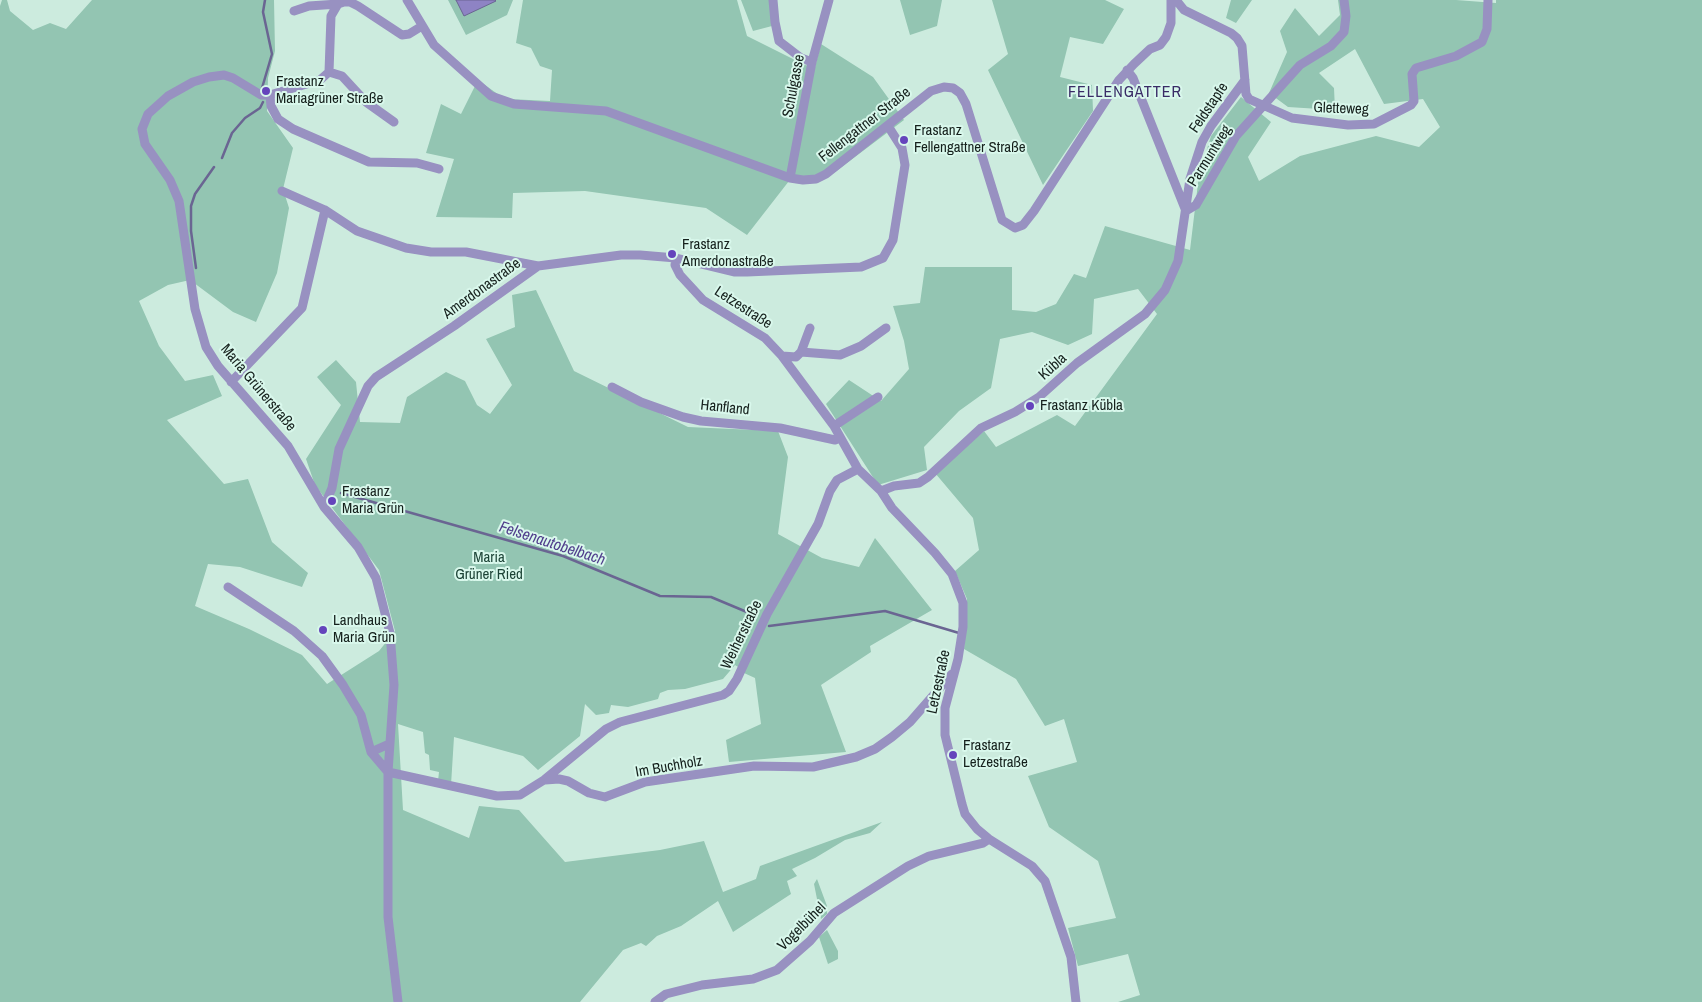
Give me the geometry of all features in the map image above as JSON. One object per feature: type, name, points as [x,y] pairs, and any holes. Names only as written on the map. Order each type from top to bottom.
[{"type":"street","name":"Fellengattner Straße","points":[[407,0],[434,45],[491,96],[503,101],[606,111],[790,178],[816,179],[826,174],[931,91],[944,87],[953,88],[960,94],[966,104],[1002,220],[1015,228],[1023,225],[1034,210],[1127,70]]},
{"type":"street","points":[[774,0],[774,22],[780,42],[801,58],[812,62]]},
{"type":"street","name":"Schulgasse","points":[[790,178],[812,62],[829,0]]},
{"type":"street","points":[[1127,70],[1166,38],[1171,23],[1171,0]]},
{"type":"street","name":"Feldstapfe","points":[[1176,0],[1184,10],[1231,32],[1238,38],[1244,56],[1246,94],[1250,99],[1264,105]]},
{"type":"street","name":"Parmuntweg","points":[[1127,70],[1133,78],[1179,199],[1186,211],[1196,205],[1236,136],[1300,65],[1331,46],[1344,32],[1346,16],[1344,0]]},
{"type":"street","name":"Gletteweg","points":[[1264,105],[1283,115],[1302,120],[1336,124],[1374,124],[1411,105],[1414,100],[1411,78],[1416,68],[1456,56],[1482,42],[1487,28],[1488,0]]},
{"type":"street","points":[[294,11],[309,6],[350,2],[402,36],[422,26]]},
{"type":"street","points":[[338,4],[331,16],[328,72],[320,80],[270,95],[271,106],[278,119],[293,130],[369,162],[417,164],[439,169]]},
{"type":"street","points":[[328,72],[342,76],[366,102],[394,122]]},
{"type":"street","name":"Maria Grünerstraße","points":[[270,95],[262,94],[224,75],[209,77],[193,82],[168,96],[148,114],[142,129],[145,144],[170,180],[179,201],[195,309],[206,347],[232,382],[288,446],[324,507],[358,547],[368,562],[384,603],[390,633],[394,685],[388,772]]},
{"type":"street","name":"Feldstapfe","points":[[1186,211],[1190,179],[1202,142],[1211,126],[1245,80]]},
{"type":"street","name":"Amerdonastraße","points":[[324,507],[332,488],[339,449],[354,411],[368,386],[376,377],[454,326],[538,266],[621,255],[676,258],[734,272],[747,272],[861,267],[883,258],[893,240],[905,165],[904,152],[888,126]]},
{"type":"street","points":[[282,191],[325,210],[357,231],[406,248],[430,252],[466,252],[538,266]]},
{"type":"street","points":[[232,382],[302,308],[325,210]]},
{"type":"street","name":"Kübla","points":[[881,491],[894,486],[919,482],[928,477],[981,428],[1016,412],[1039,397],[1077,363],[1145,314],[1165,290],[1178,261],[1186,211]]},
{"type":"street","name":"Letzestraße","points":[[676,258],[675,265],[680,275],[703,300],[765,338],[782,356],[834,426],[858,469],[881,491],[892,508],[936,553],[952,574],[963,602],[962,635],[945,708],[944,735],[965,814],[977,829],[989,839],[1032,866],[1045,881],[1071,957],[1076,1002]]},
{"type":"street","points":[[782,356],[796,356],[801,352],[810,328]]},
{"type":"street","points":[[801,352],[840,355],[860,346],[886,328]]},
{"type":"street","name":"Hanfland","points":[[612,386],[644,404],[683,417],[701,421],[780,428],[835,440],[840,438]]},
{"type":"street","points":[[834,426],[878,396]]},
{"type":"street","name":"Weiherstraße","points":[[544,780],[606,730],[620,722],[711,700],[729,691],[737,679],[767,614],[818,524],[830,491],[837,480],[858,469]]},
{"type":"street","points":[[228,587],[294,631],[322,656],[343,685],[361,715],[371,752],[392,775],[505,797],[526,793],[544,780]]},
{"type":"street","name":"Im Buchholz","points":[[544,780],[559,779],[568,781],[589,793],[605,797],[645,782],[754,766],[813,766],[856,757],[875,749],[898,732],[954,671]]},
{"type":"street","points":[[371,752],[389,744]]},
{"type":"street","points":[[388,772],[388,917],[398,1002]]},
{"type":"street","name":"Vogelbühel","points":[[655,1002],[661,996],[677,991],[702,985],[752,979],[777,970],[810,941],[834,913],[908,866],[929,856],[983,843],[989,839]]},
{"type":"green space","name":"Maria Grüner Ried","points":[[2,0],[7,0],[10,11],[33,30],[50,23],[66,29],[92,0],[274,0],[275,51],[268,78],[267,111],[293,148],[283,189],[289,208],[277,273],[256,322],[233,312],[190,280],[168,285],[139,301],[159,346],[185,381],[213,375],[222,396],[167,420],[224,484],[248,479],[272,542],[308,573],[302,587],[240,567],[208,564],[195,606],[249,629],[302,655],[327,684],[379,651],[395,631],[379,570],[315,485],[306,459],[341,405],[317,377],[336,360],[356,382],[360,422],[400,423],[407,397],[446,372],[465,381],[477,405],[490,414],[512,385],[486,339],[515,327],[512,295],[536,290],[574,371],[688,427],[778,431],[788,457],[778,534],[822,558],[859,567],[875,538],[932,610],[870,646],[871,652],[821,685],[846,752],[729,762],[726,740],[761,724],[755,678],[744,673],[743,670],[735,665],[723,679],[685,689],[668,690],[660,693],[658,699],[628,707],[611,705],[609,713],[596,715],[585,704],[580,736],[538,770],[523,756],[454,737],[451,785],[438,781],[439,772],[430,770],[429,755],[425,753],[423,732],[398,724],[403,810],[469,838],[479,806],[519,810],[565,862],[660,850],[704,841],[723,892],[756,879],[760,866],[882,822],[870,833],[845,840],[792,869],[797,876],[787,881],[791,894],[733,932],[718,901],[681,926],[657,936],[646,946],[641,943],[623,950],[580,1002],[0,1002],[0,6]]},
{"type":"green space","points":[[448,0],[513,0],[507,15],[466,35]]},
{"type":"green space","points":[[523,0],[737,0],[747,36],[805,65],[815,67],[821,44],[873,77],[904,120],[835,172],[789,181],[747,235],[706,208],[585,191],[513,193],[512,218],[436,217],[454,159],[426,153],[441,104],[461,114],[478,80],[508,99],[550,101],[552,70],[540,66],[531,48],[516,43]]},
{"type":"green space","points":[[741,0],[769,0],[772,26],[753,31]]},
{"type":"green space","points":[[900,0],[942,0],[937,26],[910,35]]},
{"type":"green space","points":[[992,0],[1105,0],[1124,9],[1103,44],[1070,37],[1060,77],[1092,85],[1093,111],[1043,185],[988,70],[1008,54]]},
{"type":"green space","points":[[1231,0],[1252,0],[1236,23],[1226,18]]},
{"type":"green space","points":[[1338,0],[1456,0],[1496,3],[1496,0],[1702,0],[1702,1002],[1118,1002],[1140,995],[1128,954],[1078,966],[1068,928],[1116,918],[1098,861],[1049,827],[1028,776],[1077,762],[1064,719],[1045,726],[1016,679],[964,649],[967,599],[955,571],[979,550],[973,518],[935,473],[984,431],[996,447],[1057,415],[1075,426],[1157,314],[1138,289],[1094,299],[1092,334],[1068,345],[1032,332],[1000,339],[991,388],[959,411],[924,447],[927,470],[878,485],[826,404],[849,380],[881,401],[909,369],[904,341],[893,306],[920,303],[925,267],[1012,267],[1012,310],[1036,312],[1056,304],[1074,274],[1086,278],[1105,226],[1190,250],[1199,175],[1211,136],[1241,97],[1271,122],[1248,157],[1259,181],[1300,156],[1376,136],[1419,147],[1440,127],[1423,99],[1384,104],[1355,49],[1319,73],[1334,88],[1335,110],[1288,107],[1269,93],[1287,52],[1280,31],[1295,8],[1319,36],[1340,15]]},
{"type":"green space","points":[[817,879],[827,906],[827,914],[821,919],[814,884]]},
{"type":"green space","points":[[827,930],[838,951],[838,959],[828,964],[819,937]]},
{"type":"shaded area","points":[[456,0],[495,0],[496,1],[464,16]]},
{"type":"waterway","name":"Felsenautobelbach","points":[[262,88],[272,54],[263,12],[265,0]]},
{"type":"waterway","name":"Felsenautobelbach","points":[[222,158],[232,133],[245,118],[260,108],[263,102]]},
{"type":"waterway","name":"Felsenautobelbach","points":[[196,268],[191,231],[191,206],[195,194],[214,167]]},
{"type":"waterway","name":"Felsenautobelbach","points":[[341,493],[563,556],[660,596],[711,597],[754,615]]},
{"type":"waterway","name":"Felsenautobelbach","points":[[769,626],[885,611],[959,633]]},
{"type":"place","name":"Frastanz Mariagrüner Straße","points":[[266,91]]},
{"type":"place","name":"Frastanz Fellengattner Straße","points":[[904,140]]},
{"type":"place","name":"Frastanz Amerdonastraße","points":[[672,254]]},
{"type":"place","name":"Frastanz Kübla","points":[[1030,406]]},
{"type":"place","name":"Frastanz Maria Grün","points":[[332,501]]},
{"type":"place","name":"Landhaus Maria Grün","points":[[323,630]]},
{"type":"place","name":"Frastanz Letzestraße","points":[[953,755]]},
{"type":"district","name":"FELLENGATTER","points":[[1125,93]]}]
